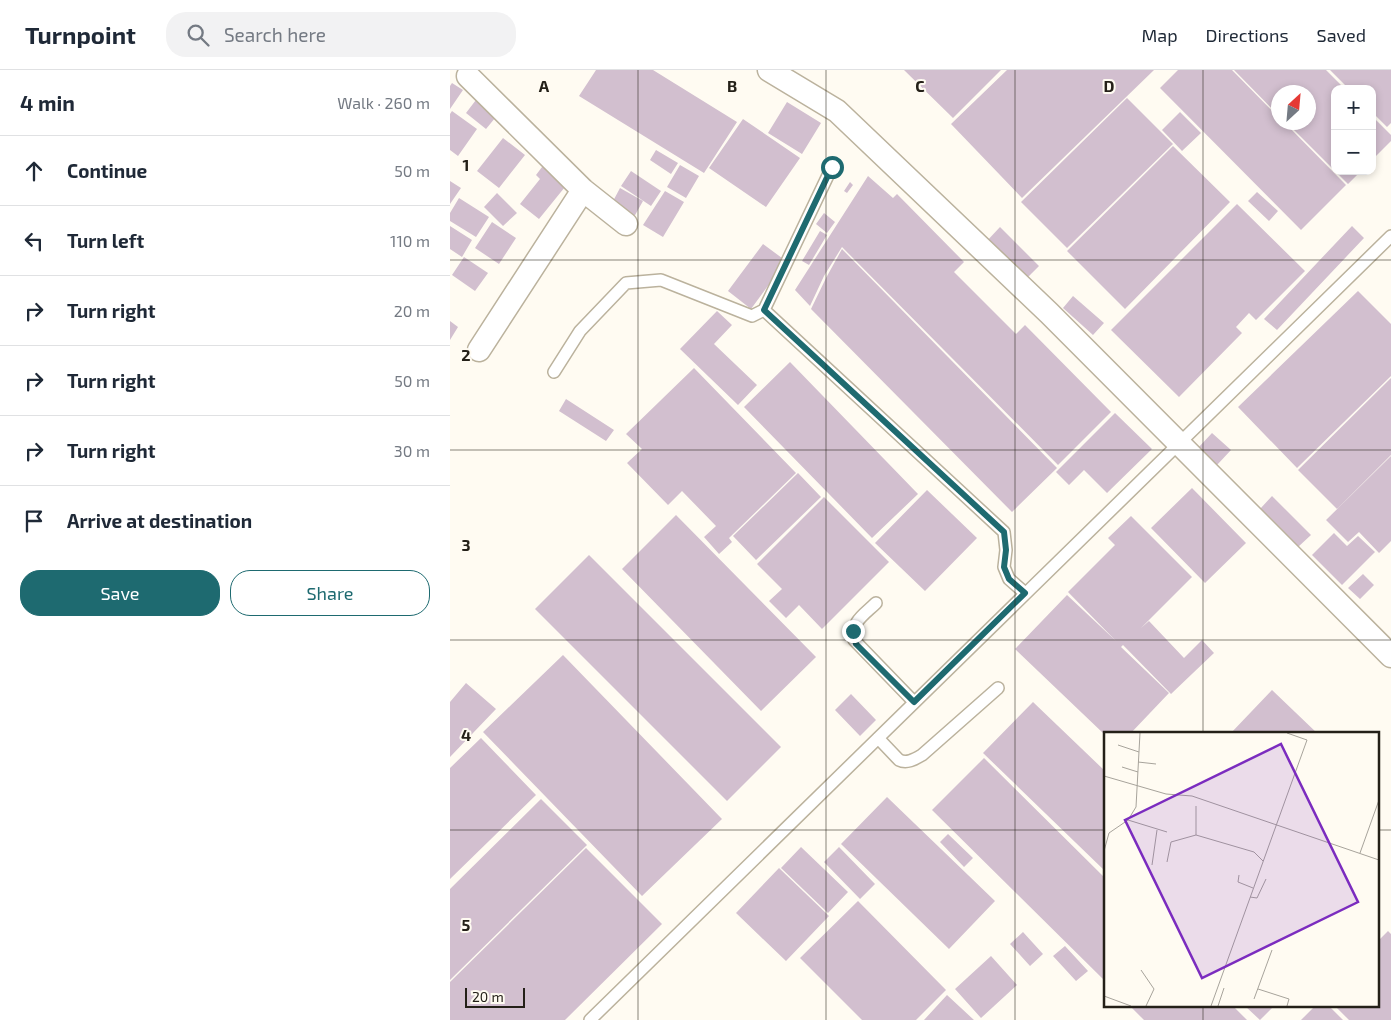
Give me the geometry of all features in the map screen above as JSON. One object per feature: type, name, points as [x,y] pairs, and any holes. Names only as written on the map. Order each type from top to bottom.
[{"type":"street","points":[[769,70],[837,111],[1049,313],[1391,656]]},
{"type":"street","points":[[466,74],[583,190],[626,224]]},
{"type":"street","points":[[479,350],[583,190]]},
{"type":"lane","points":[[554,372],[580,331],[626,284],[660,280],[752,316],[764,310],[832,167]]},
{"type":"lane","points":[[590,1020],[1391,236]]},
{"type":"lane","points":[[764,310],[1004,532],[1006,550],[1004,567],[1009,579],[1025,593]]},
{"type":"lane","points":[[876,603],[855,624],[853,631],[854,640],[914,702]]},
{"type":"lane","points":[[878,738],[899,760],[912,760],[922,755],[998,688]]},
{"type":"building","points":[[596,70],[653,70],[737,122],[704,173],[579,96]]},
{"type":"building","points":[[904,70],[1001,70],[953,118]]},
{"type":"building","points":[[1007,70],[1154,70],[1022,198],[951,124]]},
{"type":"building","points":[[1178,70],[1232,70],[1271,110],[1271,130],[1292,130],[1331,170],[1331,175],[1336,175],[1346,185],[1301,230],[1160,88]]},
{"type":"building","points":[[1234,70],[1326,70],[1341,85],[1331,85],[1331,167],[1294,130],[1316,130],[1316,85],[1271,85],[1271,108]]},
{"type":"building","points":[[1330,70],[1391,70],[1391,123],[1387,127],[1376,116],[1376,85],[1345,85]]},
{"type":"building","points":[[452,83],[463,90],[450,109],[450,86]]},
{"type":"building","points":[[479,96],[500,112],[486,129],[466,113]]},
{"type":"building","points":[[1127,98],[1173,144],[1067,248],[1021,202]]},
{"type":"building","points":[[787,102],[821,123],[802,154],[768,133]]},
{"type":"building","points":[[452,111],[477,129],[458,156],[450,150],[450,114]]},
{"type":"building","points":[[1180,112],[1201,133],[1182,151],[1162,130]]},
{"type":"building","points":[[743,119],[800,158],[766,207],[709,168]]},
{"type":"building","points":[[1376,120],[1391,135],[1391,141],[1376,156]]},
{"type":"building","points":[[503,138],[525,155],[499,188],[477,171]]},
{"type":"building","points":[[1173,146],[1230,202],[1125,309],[1067,251]]},
{"type":"building","points":[[656,150],[678,163],[671,174],[650,160]]},
{"type":"building","points":[[545,163],[569,182],[539,219],[520,204],[540,179],[536,175]]},
{"type":"building","points":[[680,165],[699,176],[686,198],[667,187]]},
{"type":"building","points":[[631,171],[661,191],[651,206],[621,186]]},
{"type":"building","points":[[1339,175],[1357,175],[1348,184]]},
{"type":"building","points":[[868,176],[893,198],[897,194],[964,262],[954,272],[1016,334],[1025,325],[1111,412],[1058,465],[842,247],[824,276],[810,306],[795,290]]},
{"type":"building","points":[[450,181],[461,188],[450,204]]},
{"type":"building","points":[[850,182],[853,185],[847,193],[844,191]]},
{"type":"building","points":[[620,188],[643,201],[634,217],[611,205]]},
{"type":"building","points":[[665,191],[684,202],[663,237],[643,225]]},
{"type":"building","points":[[1257,192],[1278,211],[1269,221],[1248,201]]},
{"type":"building","points":[[497,193],[517,213],[503,226],[484,207]]},
{"type":"building","points":[[459,198],[489,217],[476,237],[450,221],[450,213]]},
{"type":"building","points":[[1237,204],[1305,271],[1256,320],[1249,313],[1236,327],[1242,333],[1179,397],[1111,330]]},
{"type":"building","points":[[824,213],[835,222],[827,233],[816,224]]},
{"type":"building","points":[[492,222],[516,238],[499,264],[475,248]]},
{"type":"building","points":[[450,226],[472,240],[462,257],[450,249]]},
{"type":"building","points":[[1352,226],[1364,238],[1277,330],[1264,319]]},
{"type":"building","points":[[1000,227],[1039,266],[1024,281],[985,243]]},
{"type":"building","points":[[820,231],[827,235],[809,265],[802,261]]},
{"type":"building","points":[[763,244],[786,261],[751,309],[728,291]]},
{"type":"building","points":[[842,249],[1057,468],[1012,512],[811,309]]},
{"type":"building","points":[[464,257],[488,273],[475,291],[452,275]]},
{"type":"building","points":[[1358,291],[1391,324],[1391,376],[1297,468],[1238,407]]},
{"type":"building","points":[[1073,296],[1104,323],[1093,335],[1063,308]]},
{"type":"building","points":[[717,311],[732,325],[714,344],[757,385],[738,405],[680,349]]},
{"type":"building","points":[[450,321],[458,327],[450,340]]},
{"type":"building","points":[[790,362],[918,494],[872,538],[744,407]]},
{"type":"building","points":[[694,368],[796,473],[729,538],[732,542],[719,554],[704,537],[716,526],[682,491],[668,505],[627,463],[642,449],[626,434]]},
{"type":"building","points":[[1391,378],[1391,455],[1337,509],[1298,470]]},
{"type":"building","points":[[566,399],[614,430],[606,441],[559,411]]},
{"type":"building","points":[[1115,413],[1152,449],[1107,493],[1084,470],[1069,485],[1056,472]]},
{"type":"building","points":[[1212,433],[1231,450],[1217,465],[1198,448]]},
{"type":"building","points":[[1391,456],[1391,541],[1379,553],[1359,532],[1348,542],[1326,520]]},
{"type":"building","points":[[798,473],[821,497],[756,560],[733,536]]},
{"type":"building","points":[[1192,488],[1246,543],[1205,583],[1151,528]]},
{"type":"building","points":[[927,490],[977,538],[925,591],[875,543]]},
{"type":"building","points":[[1272,496],[1311,535],[1298,547],[1260,509]]},
{"type":"building","points":[[824,497],[889,562],[822,629],[799,605],[786,618],[769,601],[782,589],[757,564]]},
{"type":"building","points":[[676,515],[816,657],[761,711],[622,569]]},
{"type":"building","points":[[1131,516],[1192,577],[1141,628],[1149,621],[1184,658],[1202,640],[1214,653],[1171,694],[1123,645],[1121,647],[1169,693],[1132,732],[1104,732],[1104,734],[1015,649],[1067,595],[1116,641],[1068,592],[1115,545],[1108,538]]},
{"type":"building","points":[[1334,533],[1347,546],[1358,536],[1375,552],[1342,585],[1312,555]]},
{"type":"building","points":[[589,555],[781,747],[727,801],[535,609]]},
{"type":"building","points":[[1363,574],[1374,585],[1360,599],[1348,588]]},
{"type":"building","points":[[563,655],[722,819],[642,896],[483,732]]},
{"type":"building","points":[[466,683],[496,709],[450,757],[450,702]]},
{"type":"building","points":[[1272,690],[1316,732],[1232,732]]},
{"type":"building","points":[[851,694],[876,720],[860,736],[835,710]]},
{"type":"building","points":[[1033,702],[1104,770],[1104,870],[983,753]]},
{"type":"building","points":[[481,738],[536,795],[450,879],[450,768]]},
{"type":"building","points":[[984,758],[1104,877],[1104,980],[932,810]]},
{"type":"building","points":[[887,797],[995,901],[949,949],[841,844]]},
{"type":"building","points":[[541,799],[587,845],[450,980],[450,889]]},
{"type":"building","points":[[948,834],[973,858],[964,867],[940,842]]},
{"type":"building","points":[[801,847],[848,892],[828,913],[781,868]]},
{"type":"building","points":[[839,847],[875,884],[860,899],[824,862]]},
{"type":"building","points":[[586,848],[662,924],[565,1020],[450,1020],[450,982]]},
{"type":"building","points":[[779,868],[829,916],[786,961],[736,913]]},
{"type":"building","points":[[858,901],[946,990],[916,1020],[862,1020],[800,958]]},
{"type":"building","points":[[1388,931],[1391,934],[1391,1020],[1349,1020],[1337,1008],[1378,1008],[1378,941]]},
{"type":"building","points":[[1023,932],[1043,954],[1030,966],[1010,944]]},
{"type":"building","points":[[1065,946],[1088,971],[1076,981],[1053,956]]},
{"type":"building","points":[[991,956],[1017,985],[981,1018],[955,989]]},
{"type":"building","points":[[947,995],[974,1020],[924,1020]]},
{"type":"building","points":[[1132,1008],[1235,1008],[1247,1020],[1144,1020]]},
{"type":"building","points":[[1247,1008],[1272,1008],[1260,1020]]},
{"type":"building","points":[[1313,1008],[1331,1008],[1343,1020],[1301,1020]]},
{"type":"route","points":[[832,167],[764,310],[1004,532],[1006,550],[1004,567],[1009,579],[1025,593],[914,702],[856,644],[853,631]]}]
